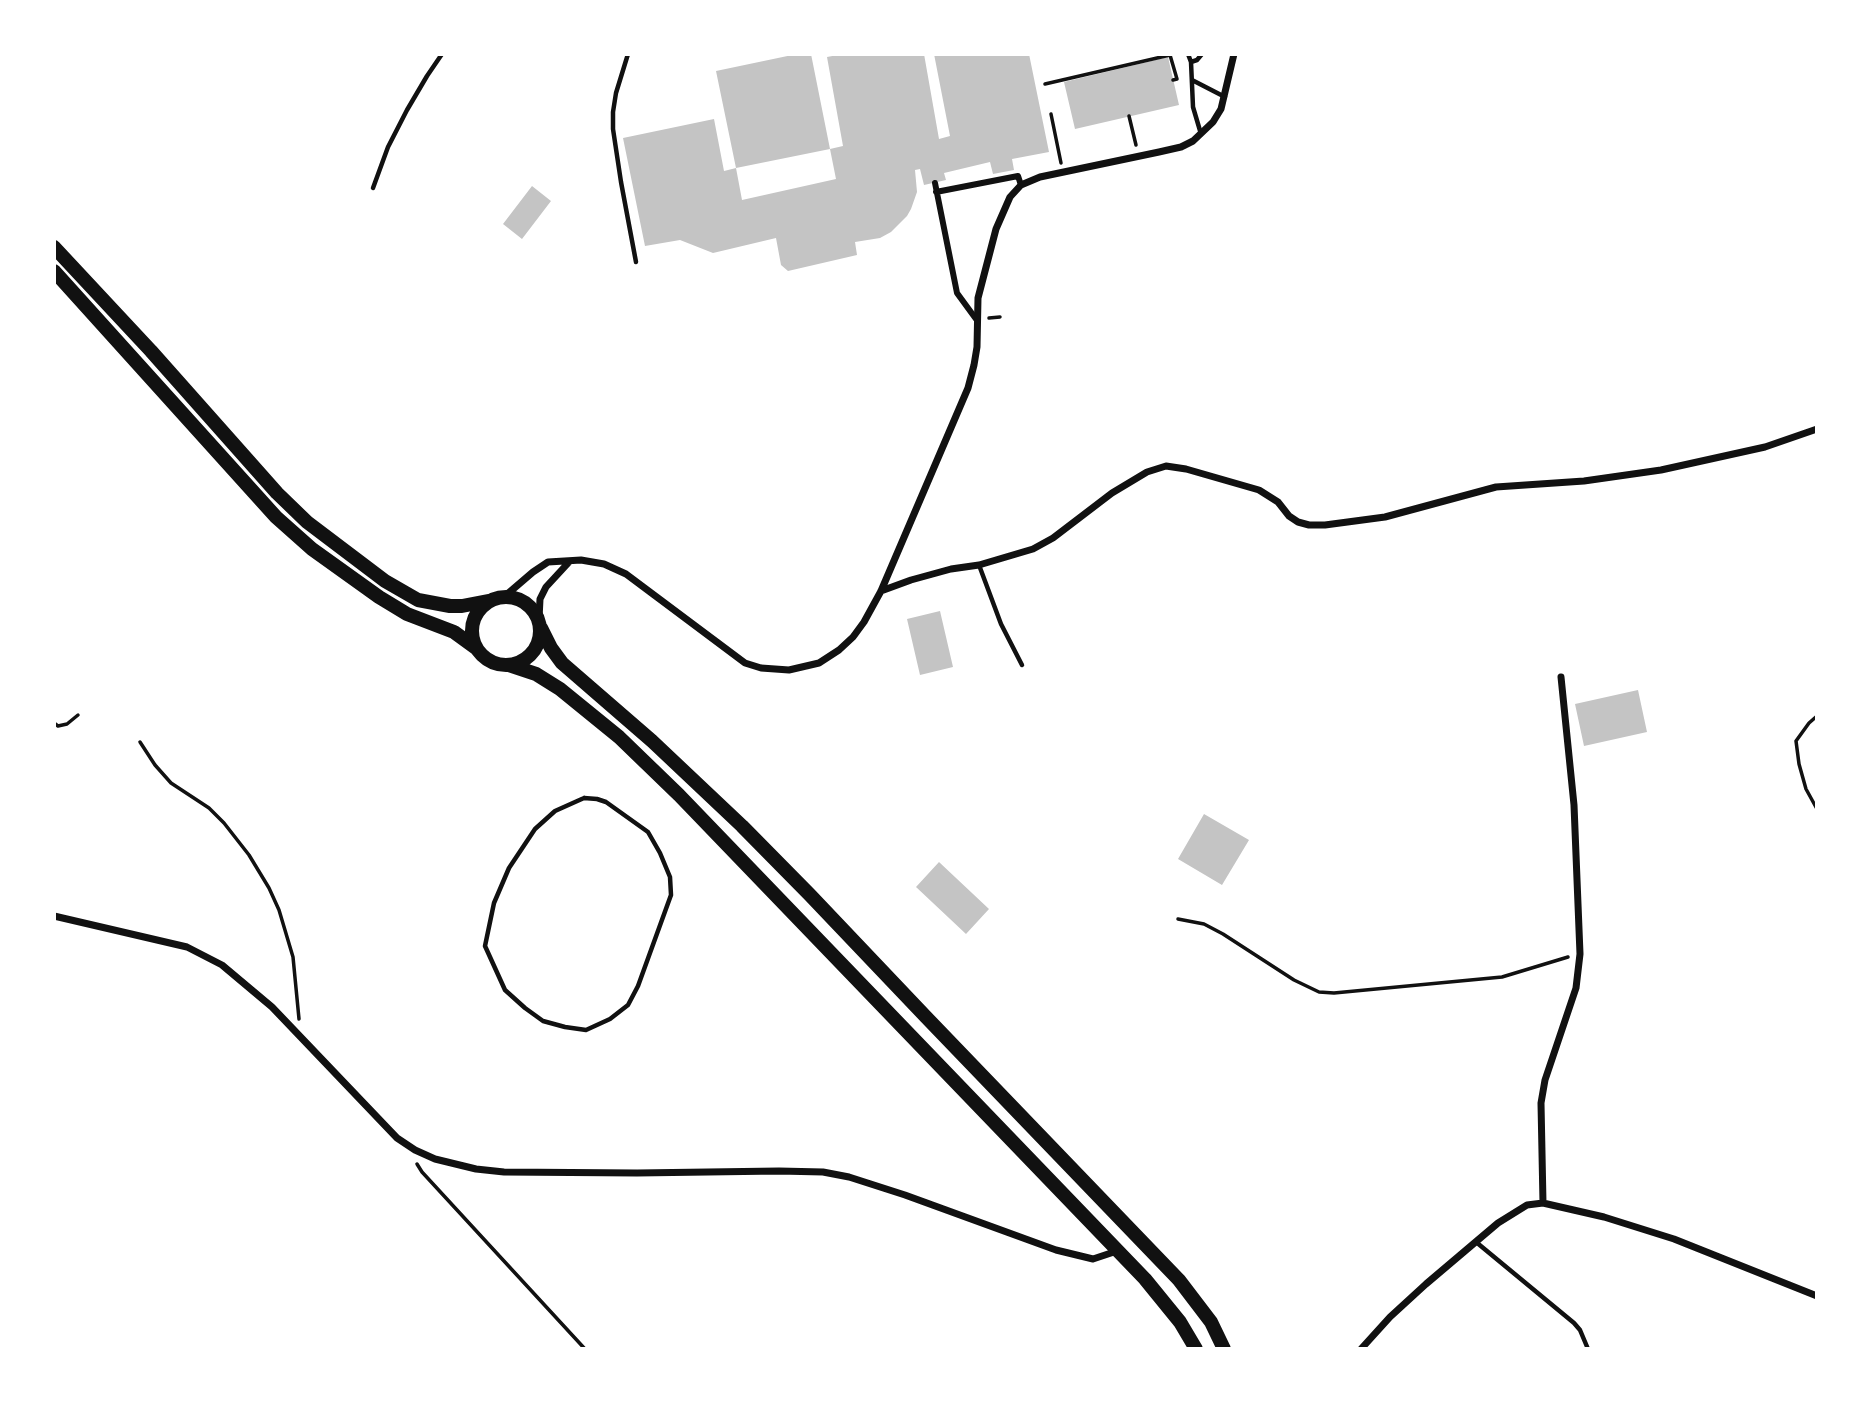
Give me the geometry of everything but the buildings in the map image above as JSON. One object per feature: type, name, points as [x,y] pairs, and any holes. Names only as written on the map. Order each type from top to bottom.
[{"type":"main road","points":[[54,247],[277,493],[307,522],[375,573],[418,600],[462,606],[505,596],[516,597],[533,609],[551,648],[562,663],[681,767],[791,875],[1179,1280],[1211,1322],[1224,1349]]},
{"type":"main road","points":[[54,271],[283,524],[387,603],[461,636],[490,662],[499,665],[522,662],[532,653],[539,642],[540,623]]},
{"type":"main road","points":[[476,648],[471,636],[472,622],[478,610],[488,601]]},
{"type":"main road","points":[[509,665],[548,680],[619,737],[742,859],[1164,1300],[1196,1349]]},
{"type":"street","points":[[505,596],[548,562],[581,559],[604,564],[626,574],[745,663],[789,670],[819,663],[839,650],[853,638],[881,591],[968,388],[976,347],[978,298],[996,229],[1010,197],[1021,185],[1040,177],[1181,147],[1193,141],[1213,122],[1221,109],[1234,54]]},
{"type":"street","points":[[936,192],[1018,176],[1021,185]]},
{"type":"street","points":[[934,183],[957,292],[976,319]]},
{"type":"street","points":[[881,591],[951,569],[979,565],[1033,550],[1062,532],[1112,493],[1147,472],[1166,467],[1186,469],[1259,490],[1278,502],[1289,516],[1298,522],[1325,526],[1385,517],[1496,486],[1584,481],[1661,470],[1765,447],[1817,429]]},
{"type":"street","points":[[540,623],[540,599],[546,587],[570,560]]},
{"type":"street","points":[[1543,1203],[1541,1103],[1545,1080],[1576,988],[1580,954],[1574,804],[1561,677]]},
{"type":"street","points":[[54,916],[187,947],[222,965],[272,1007],[397,1138],[415,1150],[457,1166],[504,1172],[823,1172],[849,1177],[905,1195],[1056,1250],[1093,1259],[1118,1251]]},
{"type":"street","points":[[1361,1349],[1390,1317],[1475,1242],[1527,1205],[1543,1203],[1604,1217],[1674,1239],[1817,1296]]},
{"type":"lane","points":[[373,188],[388,147],[407,110],[442,54]]},
{"type":"lane","points":[[628,54],[616,93],[613,129],[636,262]]},
{"type":"lane","points":[[1188,54],[1191,62],[1193,107],[1201,134]]},
{"type":"lane","points":[[1191,62],[1202,54]]},
{"type":"lane","points":[[1192,80],[1225,97]]},
{"type":"lane","points":[[979,565],[1000,624],[1022,666]]},
{"type":"lane","points":[[584,798],[606,802],[648,832],[670,877],[671,895],[638,986],[628,1005],[610,1019],[586,1030],[543,1021],[525,1008],[505,990],[485,946],[494,903],[509,868],[535,829],[555,811],[584,798]]},
{"type":"lane","points":[[1475,1242],[1574,1323],[1588,1349]]},
{"type":"path","points":[[1045,84],[1170,55],[1177,79],[1173,80]]},
{"type":"path","points":[[1051,114],[1063,172]]},
{"type":"path","points":[[1129,116],[1138,156]]},
{"type":"path","points":[[54,723],[58,726],[67,724],[78,715]]},
{"type":"path","points":[[1817,716],[1796,741],[1806,789],[1817,809]]},
{"type":"path","points":[[140,742],[170,783],[209,808],[224,823],[249,855],[269,888],[279,910],[293,957],[302,1037]]},
{"type":"path","points":[[1178,919],[1204,924],[1223,933],[1306,987],[1319,992],[1334,993],[1502,976],[1580,954]]},
{"type":"path","points":[[415,1150],[414,1160],[422,1172],[585,1349]]}]
